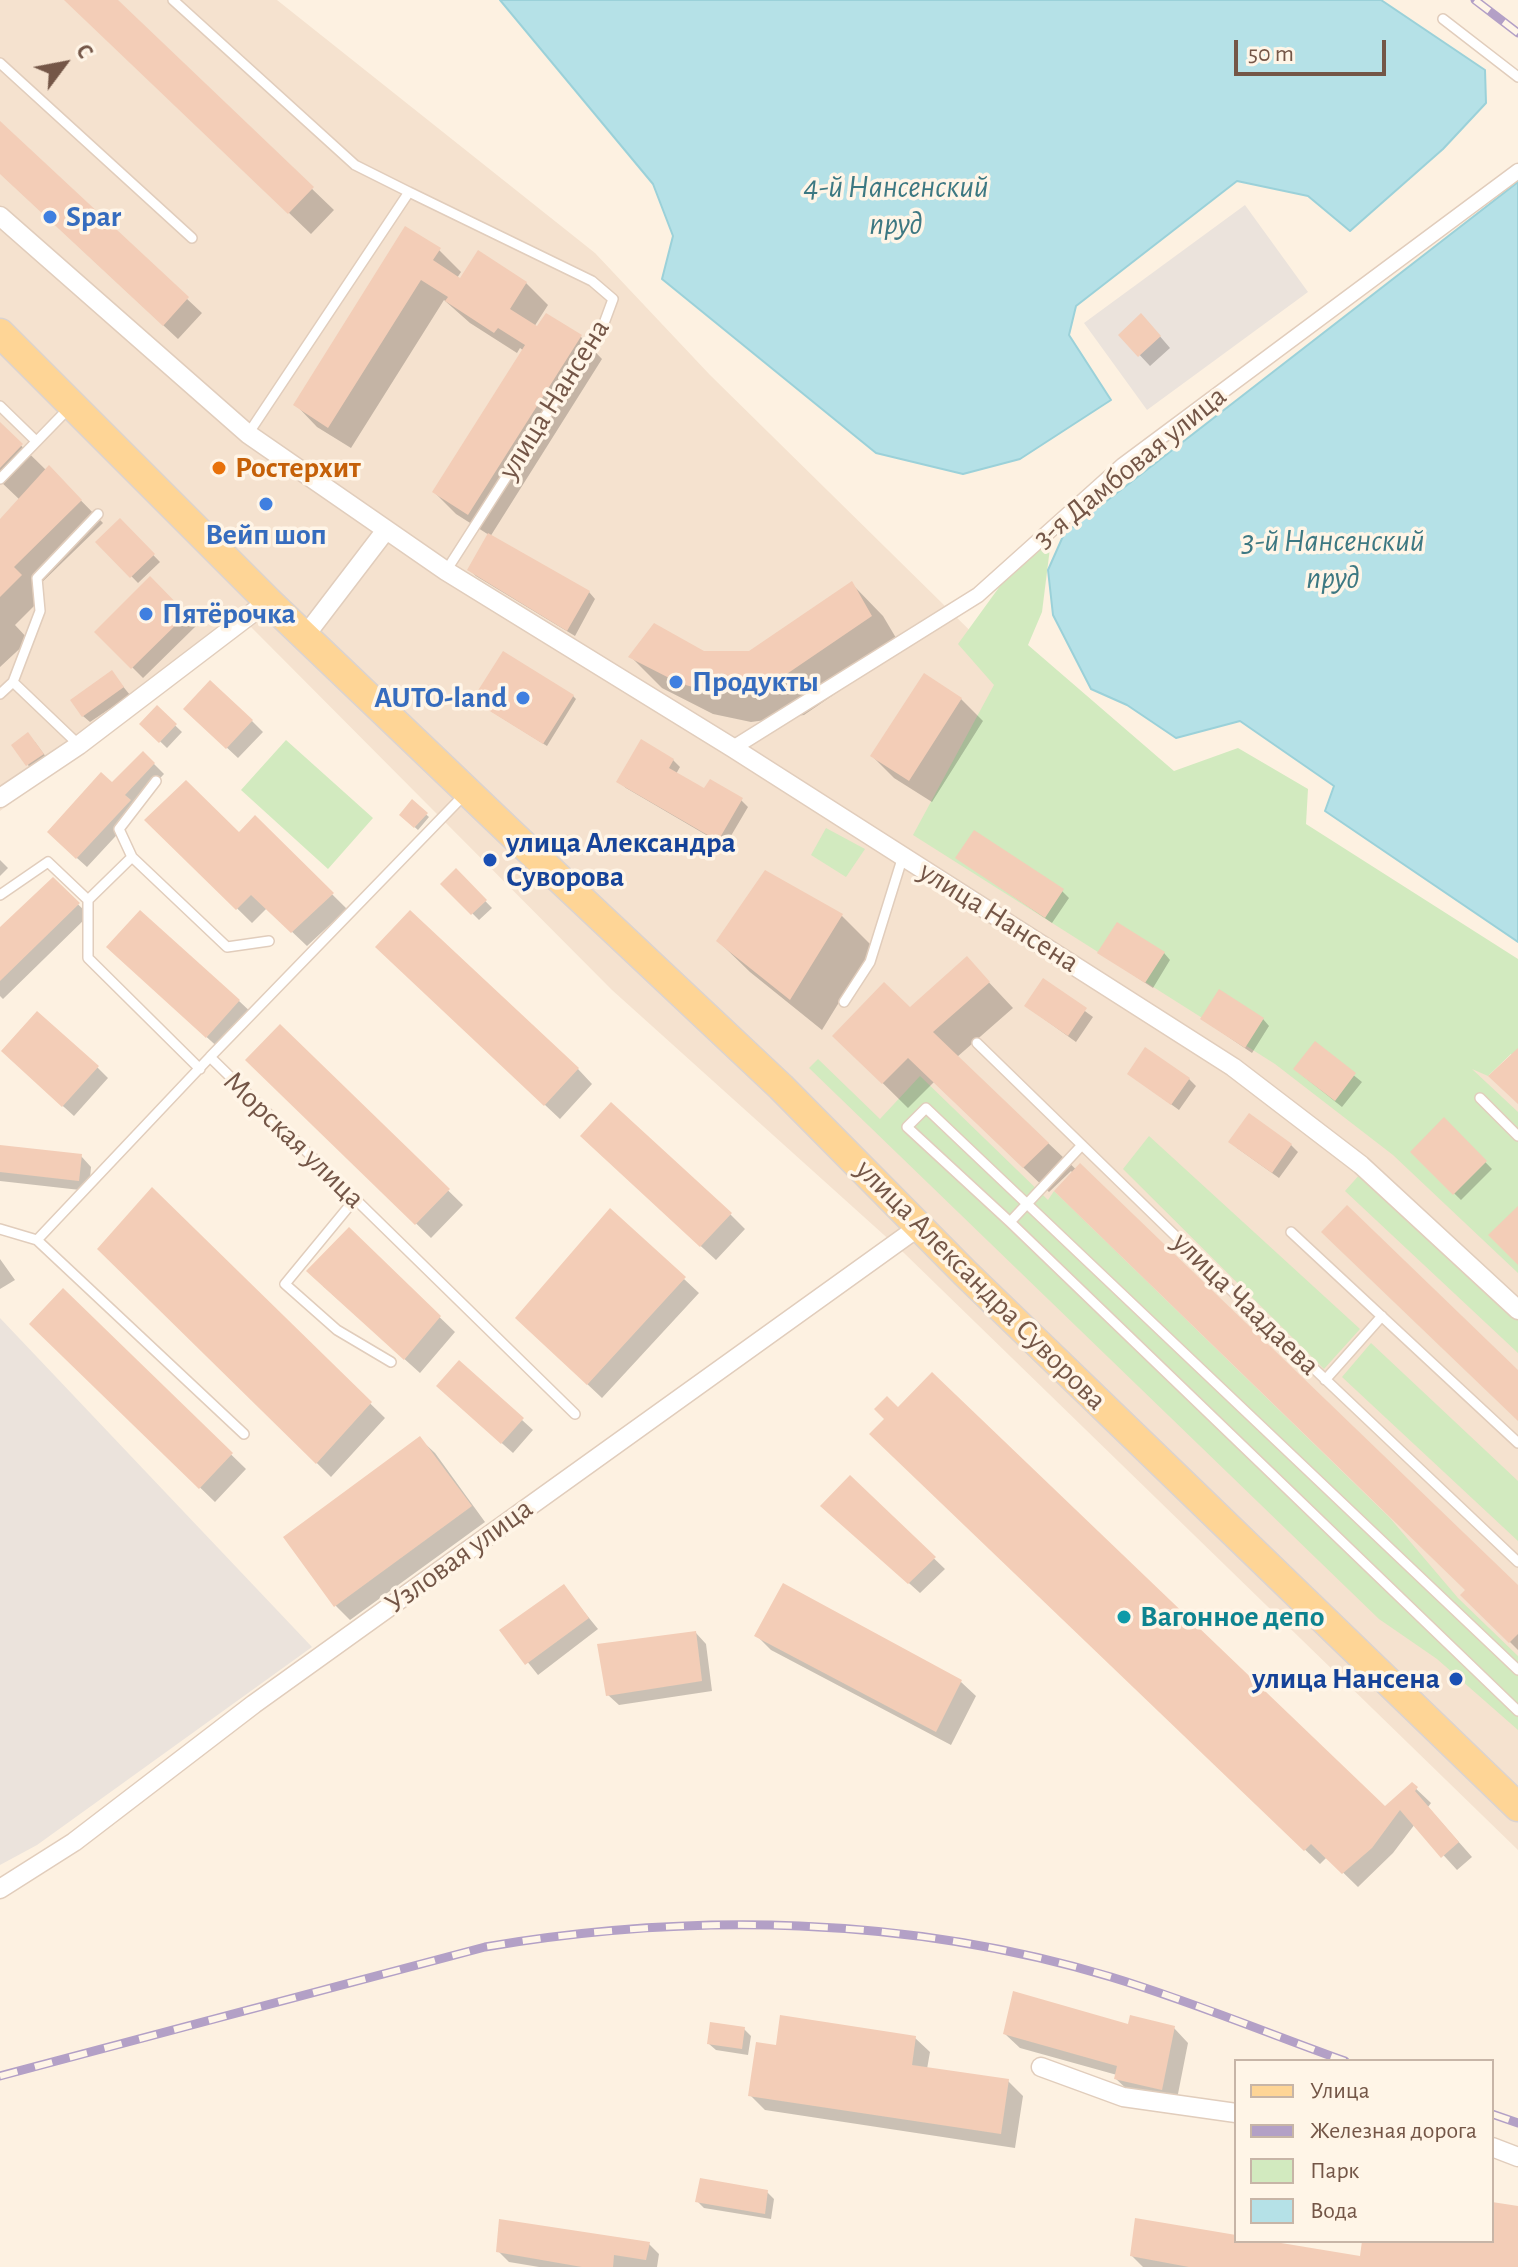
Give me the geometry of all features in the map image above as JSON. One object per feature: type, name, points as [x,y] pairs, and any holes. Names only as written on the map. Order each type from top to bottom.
[{"type":"main road","name":"улица Александра Суворова","points":[[0,333],[268,601],[781,1087],[965,1273],[1518,1807]]},
{"type":"street","name":"3-я Дамбовая улица","points":[[733,748],[978,595],[1123,465],[1518,171]]},
{"type":"street","name":"улица Нансена","points":[[0,216],[248,434],[446,571],[733,748],[1233,1067],[1361,1165],[1518,1310]]},
{"type":"street","points":[[305,636],[386,530]]},
{"type":"street","points":[[0,798],[79,745],[268,601]]},
{"type":"street","name":"Узловая улица","points":[[0,1889],[74,1842],[254,1704],[920,1226]]},
{"type":"street","points":[[1041,2067],[1123,2097],[1234,2113]]},
{"type":"street","points":[[1494,2148],[1518,2157]]},
{"type":"lane","name":"улица Нансена","points":[[173,0],[355,165],[592,281],[613,299],[603,326],[446,571]]},
{"type":"lane","points":[[1443,19],[1518,77]]},
{"type":"lane","points":[[0,63],[192,238]]},
{"type":"lane","points":[[248,434],[409,192]]},
{"type":"lane","points":[[0,479],[72,404]]},
{"type":"lane","points":[[0,406],[36,441]]},
{"type":"lane","points":[[0,694],[13,682],[40,611],[37,578],[98,514]]},
{"type":"lane","points":[[13,682],[79,745]]},
{"type":"lane","points":[[156,781],[119,829],[132,857],[227,947],[269,941]]},
{"type":"lane","name":"Морская улица","points":[[468,792],[210,1057],[575,1414]]},
{"type":"lane","points":[[844,1002],[870,962],[903,856]]},
{"type":"lane","points":[[132,857],[88,900],[88,958],[200,1069]]},
{"type":"lane","points":[[0,895],[48,862],[88,900]]},
{"type":"lane","name":"улица Чаадаева","points":[[977,1043],[1518,1562]]},
{"type":"lane","points":[[37,1240],[210,1057]]},
{"type":"lane","points":[[1480,1098],[1518,1136]]},
{"type":"lane","points":[[1518,1670],[926,1108],[907,1127],[1010,1222],[1518,1711]]},
{"type":"lane","points":[[1010,1222],[1082,1145]]},
{"type":"lane","points":[[355,1199],[285,1284],[337,1330],[391,1362]]},
{"type":"lane","points":[[0,1229],[37,1240],[244,1434]]},
{"type":"lane","points":[[1291,1232],[1518,1443]]},
{"type":"lane","points":[[1325,1380],[1382,1316]]},
{"type":"shaded area","points":[[0,0],[277,0],[595,253],[710,375],[1005,665],[1518,1099],[1518,1850],[904,1253],[612,990],[250,626],[0,811]]},
{"type":"shaded area","points":[[1245,205],[1308,292],[1147,410],[1084,323]]},
{"type":"shaded area","points":[[0,1318],[312,1647],[37,1845],[0,1865]]},
{"type":"green space","points":[[1053,524],[1042,612],[1028,645],[1174,771],[1238,748],[1308,789],[1306,824],[1518,959],[1518,1060],[1511,1054],[1488,1076],[1472,1069],[1518,1112],[1518,1273],[1393,1155],[1275,1064],[913,835],[994,685],[958,644],[1021,557]]},
{"type":"green space","points":[[286,740],[373,818],[328,869],[241,790]]},
{"type":"green space","points":[[826,828],[865,849],[846,877],[811,855]]},
{"type":"green space","points":[[818,1059],[880,1119],[920,1076],[1048,1200],[1054,1191],[1390,1518],[1458,1598],[1518,1656],[1518,1730],[1437,1659],[1379,1619],[809,1068]]},
{"type":"green space","points":[[1149,1136],[1360,1329],[1324,1369],[1123,1169]]},
{"type":"green space","points":[[1361,1173],[1518,1319],[1518,1353],[1345,1191]]},
{"type":"green space","points":[[1371,1343],[1518,1481],[1518,1541],[1342,1377]]},
{"type":"water","name":"4-й Нансенский пруд","points":[[500,0],[1381,0],[1485,70],[1486,103],[1443,149],[1350,231],[1308,196],[1237,181],[1076,306],[1069,335],[1111,400],[1020,459],[963,474],[876,453],[662,279],[673,236],[653,184]]},
{"type":"water","name":"3-й Нансенский пруд","points":[[1518,182],[1518,942],[1325,811],[1334,786],[1240,721],[1176,738],[1127,705],[1091,689],[1053,615],[1048,570],[1064,534]]},
{"type":"building","points":[[64,0],[118,0],[314,187],[288,214]]},
{"type":"building","points":[[0,121],[189,297],[163,326],[0,174]]},
{"type":"building","points":[[405,226],[441,248],[433,260],[460,278],[478,250],[527,282],[510,309],[537,326],[546,313],[582,335],[468,515],[432,492],[525,345],[498,328],[494,333],[445,301],[448,297],[421,280],[328,428],[293,405]]},
{"type":"building","points":[[1141,313],[1161,336],[1138,357],[1118,335]]},
{"type":"building","points":[[0,422],[23,444],[0,468]]},
{"type":"building","points":[[49,465],[82,500],[14,567],[22,575],[0,597],[0,519]]},
{"type":"building","points":[[120,518],[155,554],[130,578],[95,542]]},
{"type":"building","points":[[488,533],[590,591],[567,631],[467,570]]},
{"type":"building","points":[[150,576],[187,614],[131,669],[94,632]]},
{"type":"building","points":[[852,581],[872,616],[772,684],[719,691],[696,688],[679,683],[628,657],[654,623],[704,651],[749,651]]},
{"type":"building","name":"AUTO-land","points":[[503,651],[574,695],[543,744],[472,700]]},
{"type":"building","points":[[112,670],[124,687],[82,717],[70,700]]},
{"type":"building","points":[[924,673],[962,698],[909,781],[870,756]]},
{"type":"building","points":[[210,680],[253,720],[226,749],[183,709]]},
{"type":"building","points":[[157,705],[177,724],[159,743],[139,724]]},
{"type":"building","points":[[28,732],[44,754],[26,766],[11,745]]},
{"type":"building","points":[[641,739],[674,759],[669,768],[704,788],[710,779],[743,798],[718,841],[616,782]]},
{"type":"building","points":[[143,751],[155,763],[125,795],[131,800],[76,859],[47,832],[101,772],[112,782]]},
{"type":"building","points":[[186,780],[239,832],[255,815],[334,893],[291,933],[251,895],[236,910],[144,820]]},
{"type":"building","points":[[412,799],[428,813],[414,828],[399,815]]},
{"type":"building","points":[[974,830],[1064,889],[1045,918],[955,858]]},
{"type":"building","points":[[456,868],[487,900],[471,915],[440,884]]},
{"type":"building","points":[[765,870],[843,914],[790,1000],[716,941]]},
{"type":"building","points":[[53,877],[80,903],[0,981],[0,927]]},
{"type":"building","points":[[140,910],[240,1000],[206,1038],[106,947]]},
{"type":"building","points":[[410,910],[579,1068],[544,1106],[375,947]]},
{"type":"building","points":[[1117,922],[1165,952],[1145,983],[1097,953]]},
{"type":"building","points":[[967,956],[990,982],[933,1032],[1049,1143],[1023,1168],[908,1058],[882,1084],[832,1036],[884,982],[910,1007]]},
{"type":"building","points":[[1043,978],[1087,1008],[1068,1036],[1024,1006]]},
{"type":"building","points":[[1219,989],[1264,1018],[1245,1048],[1200,1019]]},
{"type":"building","points":[[37,1011],[99,1066],[62,1107],[1,1051]]},
{"type":"building","points":[[280,1024],[450,1189],[415,1225],[245,1060]]},
{"type":"building","points":[[1315,1041],[1356,1073],[1335,1101],[1293,1069]]},
{"type":"building","points":[[1145,1047],[1190,1078],[1171,1105],[1127,1074]]},
{"type":"building","points":[[1518,1048],[1518,1104],[1488,1076]]},
{"type":"building","points":[[611,1102],[732,1213],[700,1247],[580,1136]]},
{"type":"building","points":[[1249,1113],[1292,1144],[1272,1173],[1228,1142]]},
{"type":"building","points":[[1444,1117],[1487,1161],[1453,1195],[1410,1152]]},
{"type":"building","points":[[0,1145],[82,1154],[79,1181],[0,1172]]},
{"type":"building","points":[[1080,1163],[1518,1585],[1518,1634],[1509,1643],[1460,1595],[1465,1590],[1054,1191]]},
{"type":"building","points":[[152,1187],[372,1402],[316,1464],[97,1249]]},
{"type":"building","points":[[1347,1205],[1518,1370],[1518,1421],[1321,1232]]},
{"type":"building","points":[[1518,1206],[1518,1265],[1488,1235]]},
{"type":"building","points":[[610,1208],[686,1277],[587,1385],[515,1318]]},
{"type":"building","points":[[349,1227],[441,1316],[404,1360],[306,1271]]},
{"type":"building","points":[[63,1288],[233,1453],[199,1489],[29,1324]]},
{"type":"building","points":[[459,1360],[524,1418],[501,1444],[436,1386]]},
{"type":"building","name":"Вагонное депо","points":[[932,1372],[1385,1806],[1412,1782],[1418,1787],[1415,1791],[1459,1842],[1441,1858],[1400,1810],[1372,1848],[1342,1874],[1311,1844],[1304,1851],[869,1434],[884,1419],[874,1409],[887,1396],[898,1407]]},
{"type":"building","points":[[420,1436],[472,1506],[334,1607],[283,1537]]},
{"type":"building","points":[[850,1475],[936,1557],[908,1584],[820,1506]]},
{"type":"building","points":[[783,1583],[962,1680],[936,1732],[754,1636]]},
{"type":"building","points":[[564,1584],[589,1618],[525,1665],[499,1630]]},
{"type":"building","points":[[696,1631],[702,1681],[606,1696],[597,1644]]},
{"type":"building","points":[[1013,1991],[1128,2024],[1130,2015],[1175,2026],[1162,2090],[1114,2079],[1117,2066],[1003,2034]]},
{"type":"building","points":[[780,2015],[916,2036],[912,2065],[1009,2079],[1001,2134],[748,2096],[756,2042],[776,2045]]},
{"type":"building","points":[[710,2022],[745,2027],[742,2049],[707,2044]]},
{"type":"building","points":[[700,2178],[768,2190],[765,2214],[695,2202]]},
{"type":"building","points":[[1494,2202],[1518,2206],[1518,2267],[1189,2267],[1130,2256],[1135,2218],[1234,2235],[1234,2243],[1281,2243],[1360,2256],[1362,2243],[1494,2243]]},
{"type":"building","points":[[499,2219],[650,2242],[646,2260],[614,2255],[613,2267],[582,2267],[496,2252]]},
{"type":"railway","points":[[1475,0],[1518,33]]},
{"type":"railway","points":[[0,2076],[485,1947],[642,1928],[721,1925],[878,1931],[1034,1957],[1141,1986],[1340,2059]]},
{"type":"railway","points":[[1494,2115],[1518,2123]]},
{"type":"place","name":"Spar","points":[[50,217]]},
{"type":"place","name":"Ростерхит","points":[[219,468]]},
{"type":"place","name":"Вейп шоп","points":[[266,504]]},
{"type":"place","name":"Пятёрочка","points":[[146,614]]},
{"type":"place","name":"Продукты","points":[[676,682]]},
{"type":"place","name":"AUTO-land","points":[[523,698]]},
{"type":"place","name":"улица Александра Суворова","points":[[490,860]]},
{"type":"place","name":"Вагонное депо","points":[[1124,1617]]},
{"type":"place","name":"улица Нансена","points":[[1456,1679]]}]
